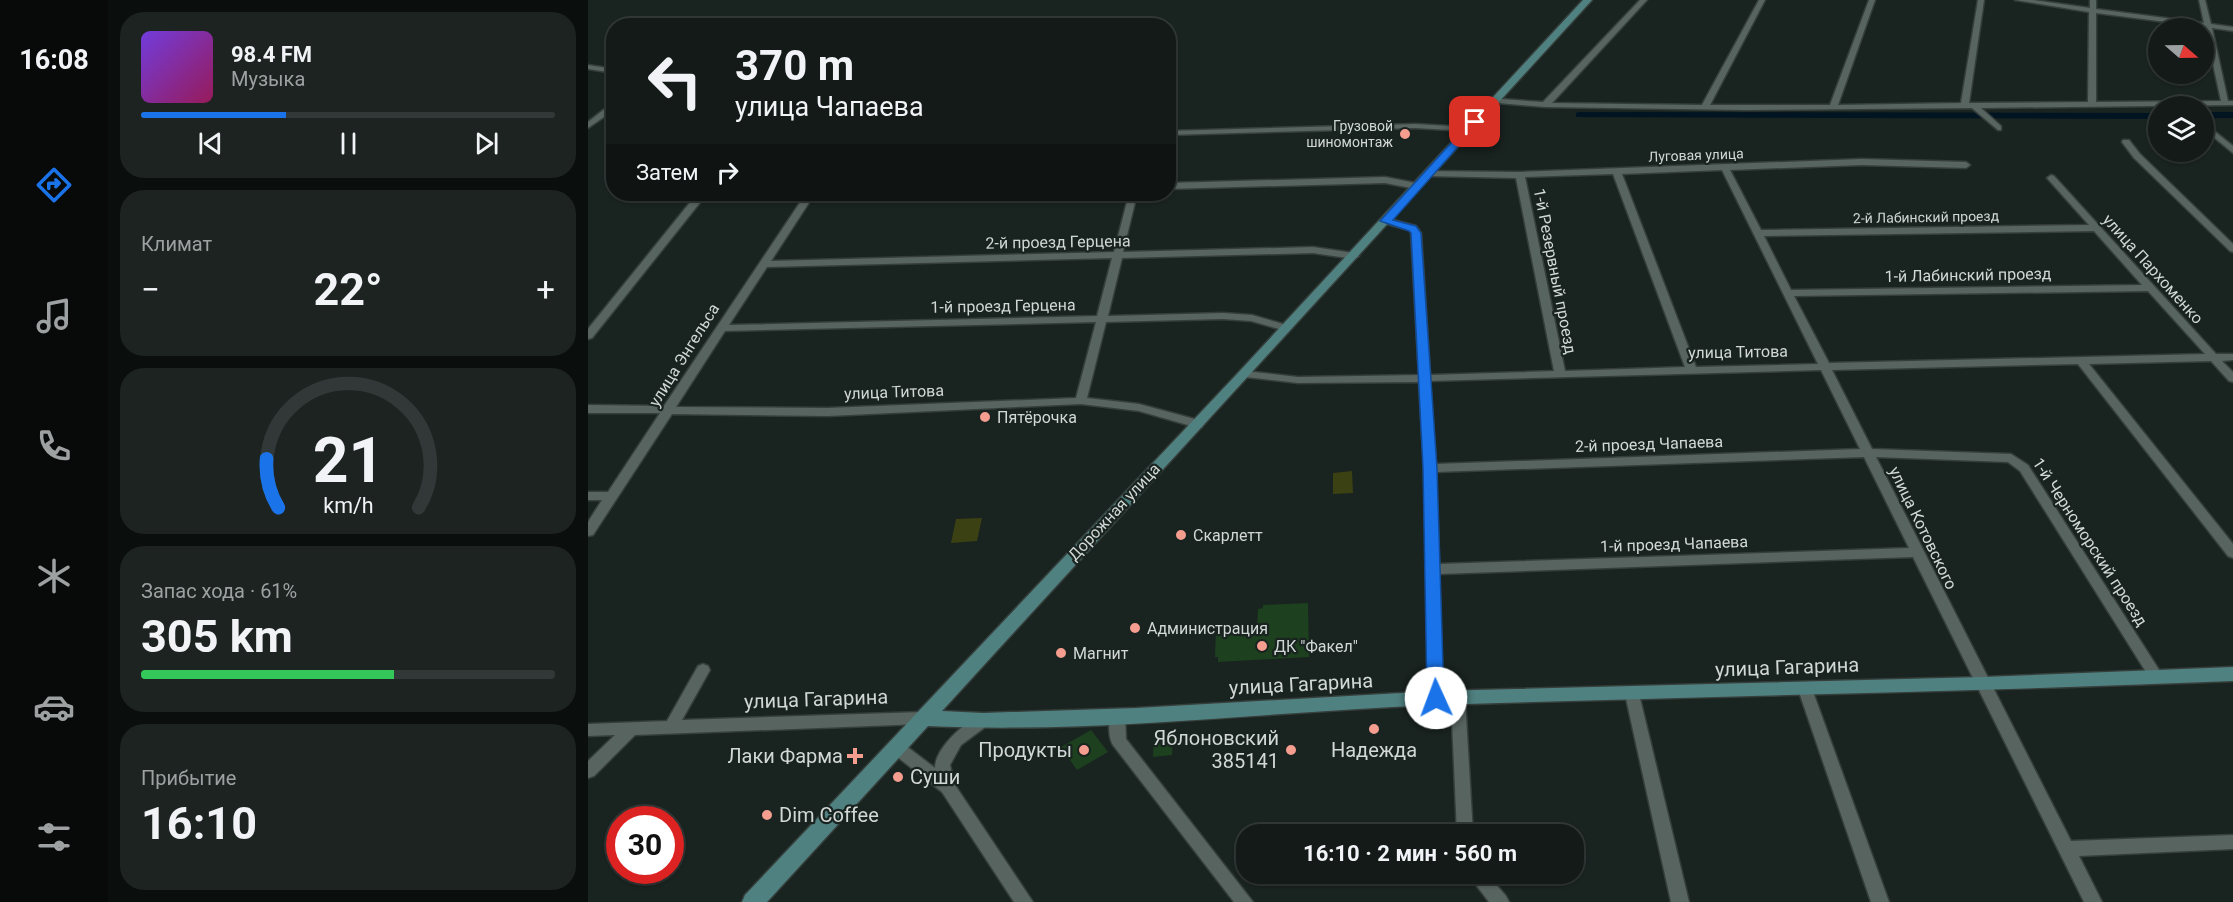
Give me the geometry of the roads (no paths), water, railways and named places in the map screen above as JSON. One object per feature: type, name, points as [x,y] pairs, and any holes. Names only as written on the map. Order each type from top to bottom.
[{"type":"main road","name":"Дорожная улица","points":[[753,902],[1245,374],[1588,0]]},
{"type":"main road","name":"Дорожная улица","points":[[1472,125],[1533,73],[1599,0]]},
{"type":"main road","name":"улица Гагарина","points":[[922,718],[983,721],[1117,716],[1436,698],[1983,684],[2233,674]]},
{"type":"street","points":[[1545,105],[1563,88],[1622,20],[1644,0]]},
{"type":"street","points":[[1705,107],[1762,0]]},
{"type":"street","points":[[1833,106],[1872,0]]},
{"type":"street","points":[[1969,106],[1981,0]]},
{"type":"street","points":[[2018,0],[2154,18]]},
{"type":"street","points":[[2092,105],[2093,0]]},
{"type":"street","points":[[2202,0],[2206,18]]},
{"type":"street","points":[[2214,26],[2233,29]]},
{"type":"street","points":[[1501,101],[1545,105],[1705,107],[2229,103],[2214,50]]},
{"type":"street","points":[[588,67],[606,70]]},
{"type":"street","points":[[1969,106],[1998,128]]},
{"type":"street","points":[[588,126],[606,112]]},
{"type":"street","points":[[1176,133],[1472,125]]},
{"type":"street","points":[[2214,133],[2233,150]]},
{"type":"street","points":[[2126,142],[2137,156],[2233,249]]},
{"type":"street","name":"Луговая улица","points":[[1428,173],[1617,172],[1862,162],[1966,165]]},
{"type":"street","name":"улица Котовского","points":[[1725,168],[2093,902]]},
{"type":"street","points":[[1617,172],[1692,369]]},
{"type":"street","name":"1-й Резервный проезд","points":[[1520,174],[1560,374]]},
{"type":"street","name":"улица Пархоменко","points":[[2052,178],[2233,379]]},
{"type":"street","points":[[1176,186],[1385,180],[1416,186]]},
{"type":"street","points":[[588,336],[696,201]]},
{"type":"street","name":"улица Энгельса","points":[[588,532],[805,201]]},
{"type":"street","points":[[1081,401],[1131,201]]},
{"type":"street","points":[[1386,221],[1413,228],[1416,233],[1430,468],[1436,698]]},
{"type":"street","name":"2-й Лабинский проезд","points":[[1758,233],[2095,228]]},
{"type":"street","name":"2-й проезд Герцена","points":[[763,264],[1313,250],[1354,256]]},
{"type":"street","name":"1-й Лабинский проезд","points":[[1787,293],[2150,288]]},
{"type":"street","name":"1-й проезд Герцена","points":[[720,328],[1223,316],[1252,318],[1286,328]]},
{"type":"street","name":"улица Титова","points":[[1245,374],[1298,380],[1426,378],[1692,369],[2233,357]]},
{"type":"street","points":[[2082,362],[2233,553]]},
{"type":"street","name":"улица Титова","points":[[588,409],[828,412],[1081,401],[1139,408],[1198,424]]},
{"type":"street","name":"2-й проезд Чапаева","points":[[1430,468],[1869,453]]},
{"type":"street","name":"1-й Черноморский проезд","points":[[1869,453],[2002,457],[2019,462],[2156,676]]},
{"type":"street","points":[[588,496],[612,496]]},
{"type":"street","name":"1-й проезд Чапаева","points":[[1434,569],[1916,552]]},
{"type":"street","points":[[671,727],[703,670]]},
{"type":"street","points":[[1804,688],[1880,902]]},
{"type":"street","points":[[1632,694],[1680,902]]},
{"type":"street","points":[[1458,698],[1465,824]]},
{"type":"street","points":[[1117,716],[1118,741],[1244,902]]},
{"type":"street","name":"улица Гагарина","points":[[588,730],[922,718]]},
{"type":"street","points":[[983,721],[956,741],[942,765],[948,786],[1024,902]]},
{"type":"street","points":[[588,771],[632,728]]},
{"type":"street","points":[[896,747],[948,786]]},
{"type":"street","points":[[2067,849],[2233,842]]},
{"type":"street","points":[[1484,884],[1500,902]]},
{"type":"waterway","points":[[1579,115],[2148,116]]},
{"type":"waterway","points":[[2214,115],[2233,115]]},
{"type":"place","name":"Грузовой шиномонтаж","points":[[1405,134]]},
{"type":"place","name":"Пятёрочка","points":[[985,417]]},
{"type":"place","name":"Скарлетт","points":[[1181,535]]},
{"type":"place","name":"Администрация","points":[[1135,628]]},
{"type":"place","name":"ДК \"Факел\"","points":[[1262,646]]},
{"type":"place","name":"Магнит","points":[[1061,653]]},
{"type":"place","name":"Надежда","points":[[1374,729]]},
{"type":"place","name":"Продукты","points":[[1084,750]]},
{"type":"place","name":"Яблоновский 385141","points":[[1291,750]]},
{"type":"place","name":"Лаки Фарма","points":[[855,756]]},
{"type":"place","name":"Суши","points":[[898,777]]},
{"type":"place","name":"Dim Coffee","points":[[767,815]]}]
